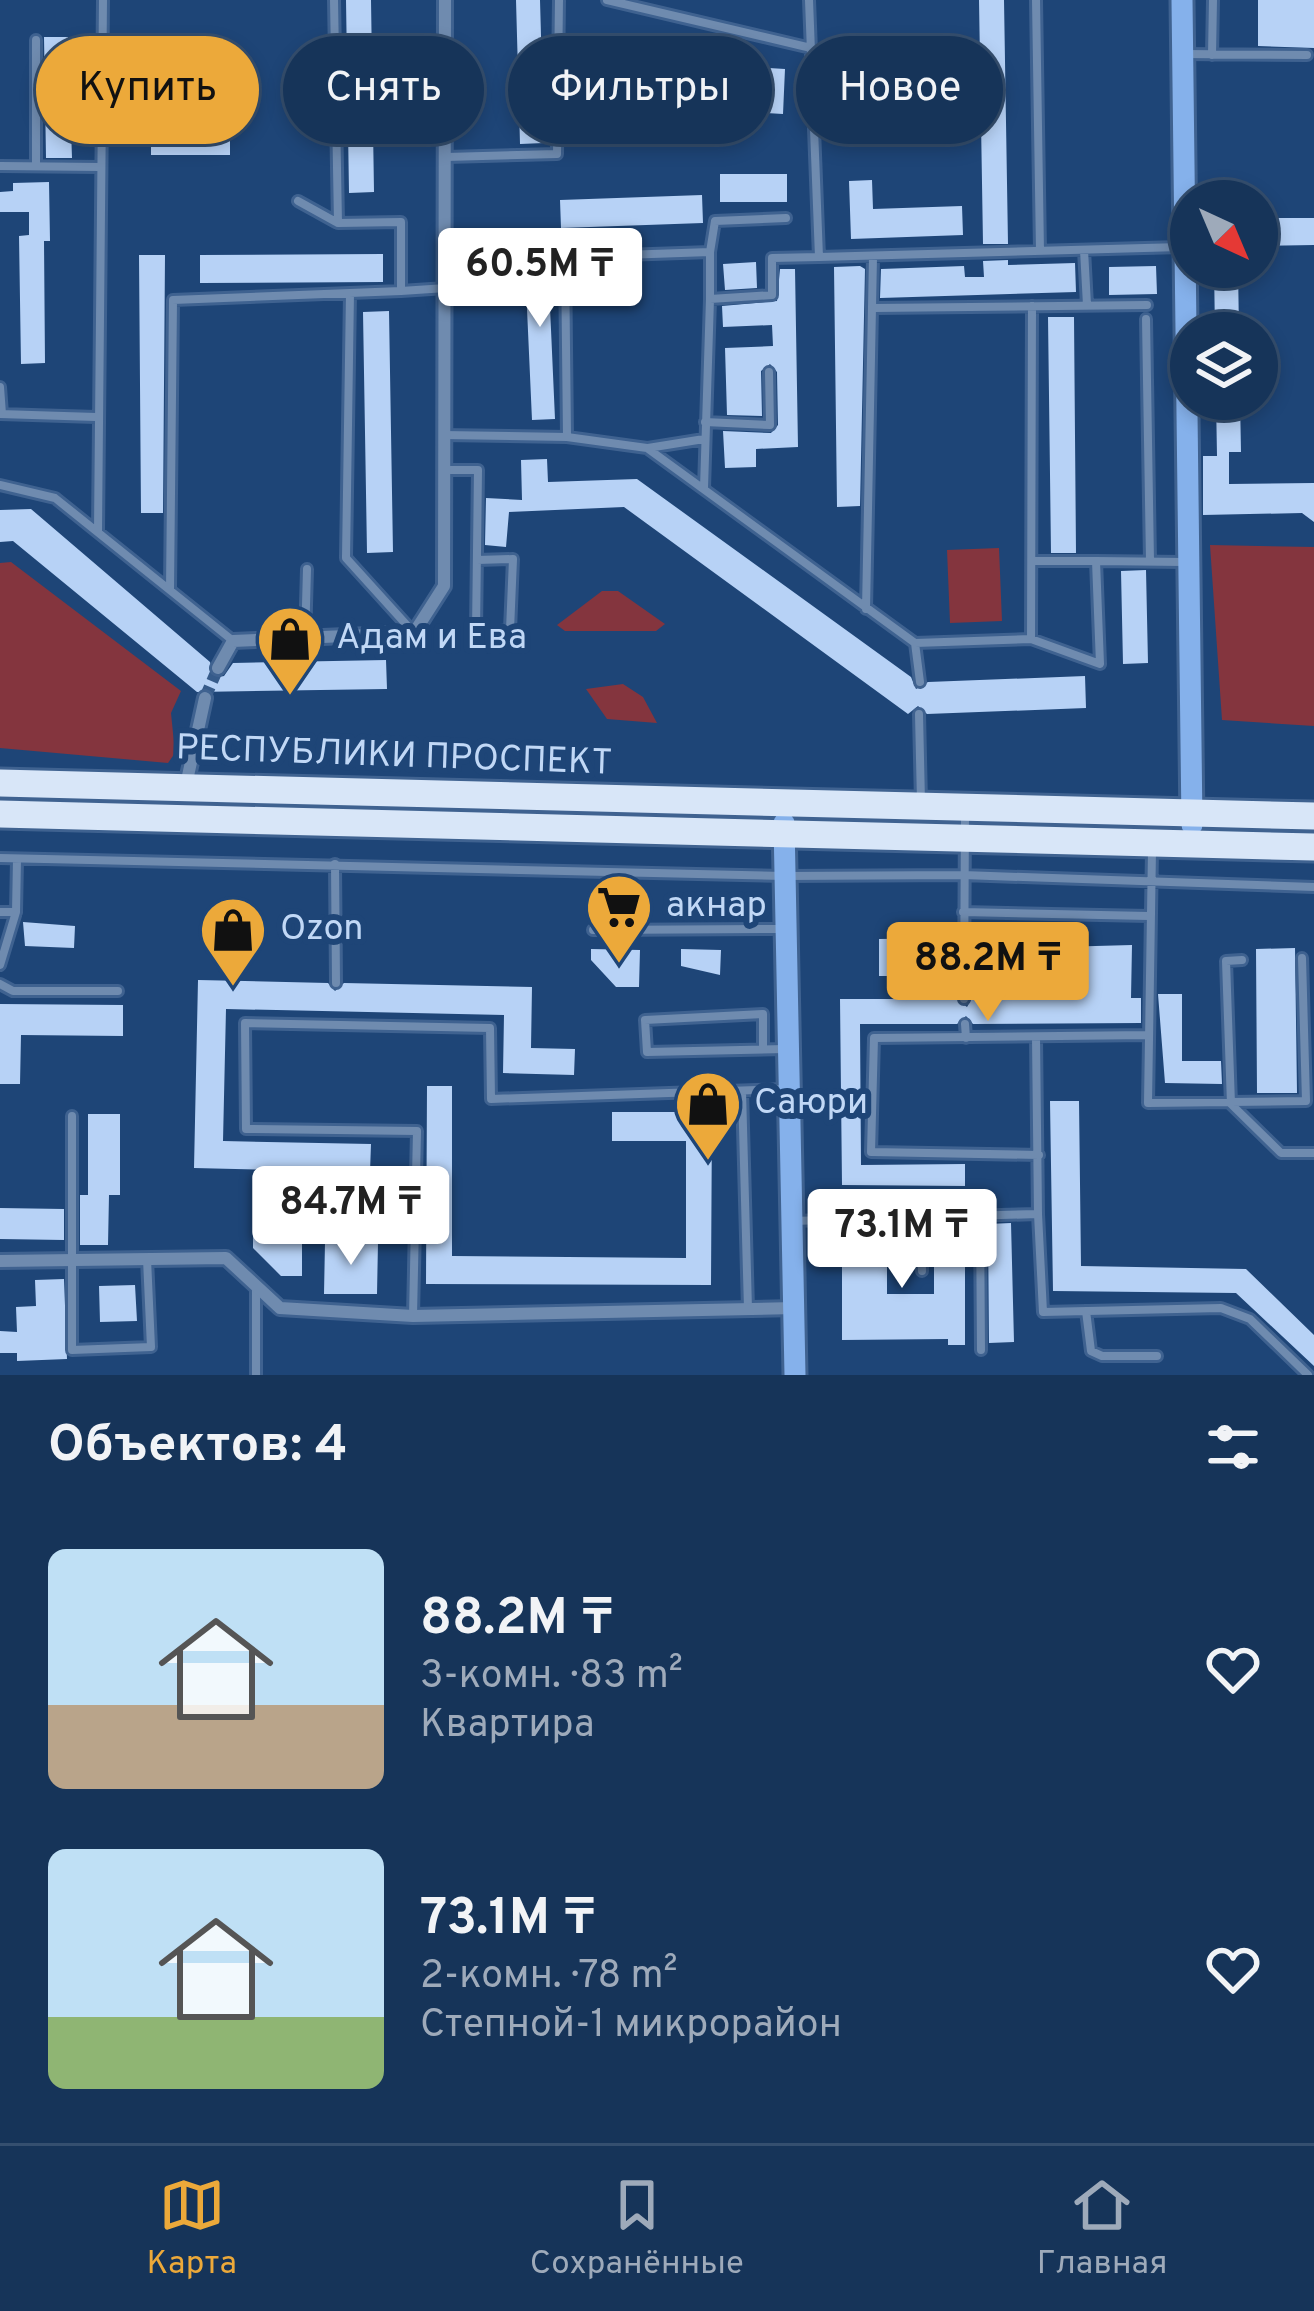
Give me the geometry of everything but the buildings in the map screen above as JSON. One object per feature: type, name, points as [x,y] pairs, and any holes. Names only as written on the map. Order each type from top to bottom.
[{"type":"highway","name":"РЕСПУБЛИКИ ПРОСПЕКТ","points":[[0,783],[921,809],[965,824],[1152,842],[1314,847]]},
{"type":"highway","name":"РЕСПУБЛИКИ ПРОСПЕКТ","points":[[0,814],[784,834],[1192,813],[1314,816]]},
{"type":"street","points":[[218,668],[233,641],[305,642],[414,633],[444,586],[445,0]]},
{"type":"street","points":[[1181,180],[1182,0]]},
{"type":"street","points":[[1182,288],[1192,843]]},
{"type":"street","points":[[185,786],[205,698]]},
{"type":"street","points":[[785,804],[784,929],[775,1049],[788,1089],[795,1375]]},
{"type":"street","points":[[0,1261],[226,1258],[280,1308],[413,1316],[795,1308]]},
{"type":"lane","points":[[98,531],[103,0]]},
{"type":"lane","points":[[334,0],[338,223]]},
{"type":"lane","points":[[446,157],[557,154],[559,0]]},
{"type":"lane","points":[[607,0],[796,44]]},
{"type":"lane","points":[[809,0],[811,36]]},
{"type":"lane","points":[[1036,0],[1040,251]]},
{"type":"lane","points":[[1212,55],[1213,0]]},
{"type":"lane","points":[[35,166],[36,40]]},
{"type":"lane","points":[[1182,54],[1306,55]]},
{"type":"lane","points":[[815,144],[819,257]]},
{"type":"lane","points":[[0,166],[100,166]]},
{"type":"lane","points":[[298,201],[338,223],[401,222],[401,291]]},
{"type":"lane","points":[[704,489],[710,252],[715,221],[786,218]]},
{"type":"lane","points":[[710,299],[772,295],[772,258],[1170,247]]},
{"type":"lane","points":[[1084,250],[1087,305]]},
{"type":"lane","points":[[567,437],[565,257],[710,252]]},
{"type":"lane","points":[[866,609],[873,257]]},
{"type":"lane","points":[[170,590],[173,300],[448,288]]},
{"type":"lane","points":[[350,293],[346,559],[414,633]]},
{"type":"lane","points":[[874,308],[1147,304]]},
{"type":"lane","points":[[1031,639],[1032,306]]},
{"type":"lane","points":[[1146,319],[1150,561]]},
{"type":"lane","points":[[705,422],[770,425],[769,372]]},
{"type":"lane","points":[[0,387],[1,414],[96,417]]},
{"type":"lane","points":[[443,435],[567,437],[647,448],[704,439]]},
{"type":"lane","points":[[647,448],[915,643],[1031,639],[1100,664],[1096,561]]},
{"type":"lane","points":[[444,470],[478,470],[476,631],[510,630],[513,559],[477,560]]},
{"type":"lane","points":[[0,485],[55,498],[233,641]]},
{"type":"lane","points":[[1031,561],[1185,562]]},
{"type":"lane","points":[[305,642],[307,569]]},
{"type":"lane","points":[[915,643],[920,682]]},
{"type":"lane","points":[[919,714],[921,809]]},
{"type":"lane","points":[[964,998],[965,824]]},
{"type":"lane","points":[[1152,842],[1148,1103],[1306,1101],[1302,958]]},
{"type":"lane","points":[[0,859],[785,876],[963,874],[1314,887]]},
{"type":"lane","points":[[0,965],[16,912],[17,859]]},
{"type":"lane","points":[[335,864],[336,983]]},
{"type":"lane","points":[[0,912],[16,912]]},
{"type":"lane","points":[[963,912],[1149,916]]},
{"type":"lane","points":[[592,930],[784,929]]},
{"type":"lane","points":[[1242,960],[1226,961],[1231,1104],[1281,1154],[1314,1153]]},
{"type":"lane","points":[[0,984],[13,991],[118,991]]},
{"type":"lane","points":[[334,1010],[334,1024]]},
{"type":"lane","points":[[763,1014],[775,1049],[647,1052],[645,1020],[763,1014]]},
{"type":"lane","points":[[413,1316],[417,1130],[246,1129],[245,1023],[490,1028],[491,1099],[788,1089]]},
{"type":"lane","points":[[964,1024],[966,1038]]},
{"type":"lane","points":[[1039,1155],[872,1152],[874,1038],[1148,1035]]},
{"type":"lane","points":[[1036,1037],[1043,1312],[1221,1308],[1250,1319],[1308,1375]]},
{"type":"lane","points":[[742,1090],[748,1309]]},
{"type":"lane","points":[[72,1116],[72,1350],[151,1346],[147,1259]]},
{"type":"lane","points":[[272,1182],[416,1182]]},
{"type":"lane","points":[[791,1221],[1038,1214]]},
{"type":"lane","points":[[980,1215],[981,1350]]},
{"type":"lane","points":[[921,1216],[922,1271]]},
{"type":"lane","points":[[256,1284],[256,1375]]},
{"type":"lane","points":[[1085,1311],[1091,1351],[1157,1356]]},
{"type":"shaded area","points":[[1210,545],[1314,547],[1314,726],[1222,720]]},
{"type":"shaded area","points":[[999,548],[1002,621],[950,623],[947,550]]},
{"type":"shaded area","points":[[11,562],[181,691],[171,713],[175,753],[168,763],[0,748],[0,563]]},
{"type":"shaded area","points":[[602,591],[618,591],[665,624],[656,631],[565,631],[557,625]]},
{"type":"shaded area","points":[[623,684],[643,697],[657,723],[607,719],[586,689]]},
{"type":"shaded area","points":[[0,795],[764,815],[764,820],[0,802]]},
{"type":"tunnel","points":[[205,698],[218,668]]},
{"type":"place","name":"Адам и Ева","points":[[290,698]]},
{"type":"place","name":"акнар","points":[[619,966]]},
{"type":"place","name":"Ozon","points":[[233,989]]},
{"type":"place","name":"Саюри","points":[[708,1163]]}]
